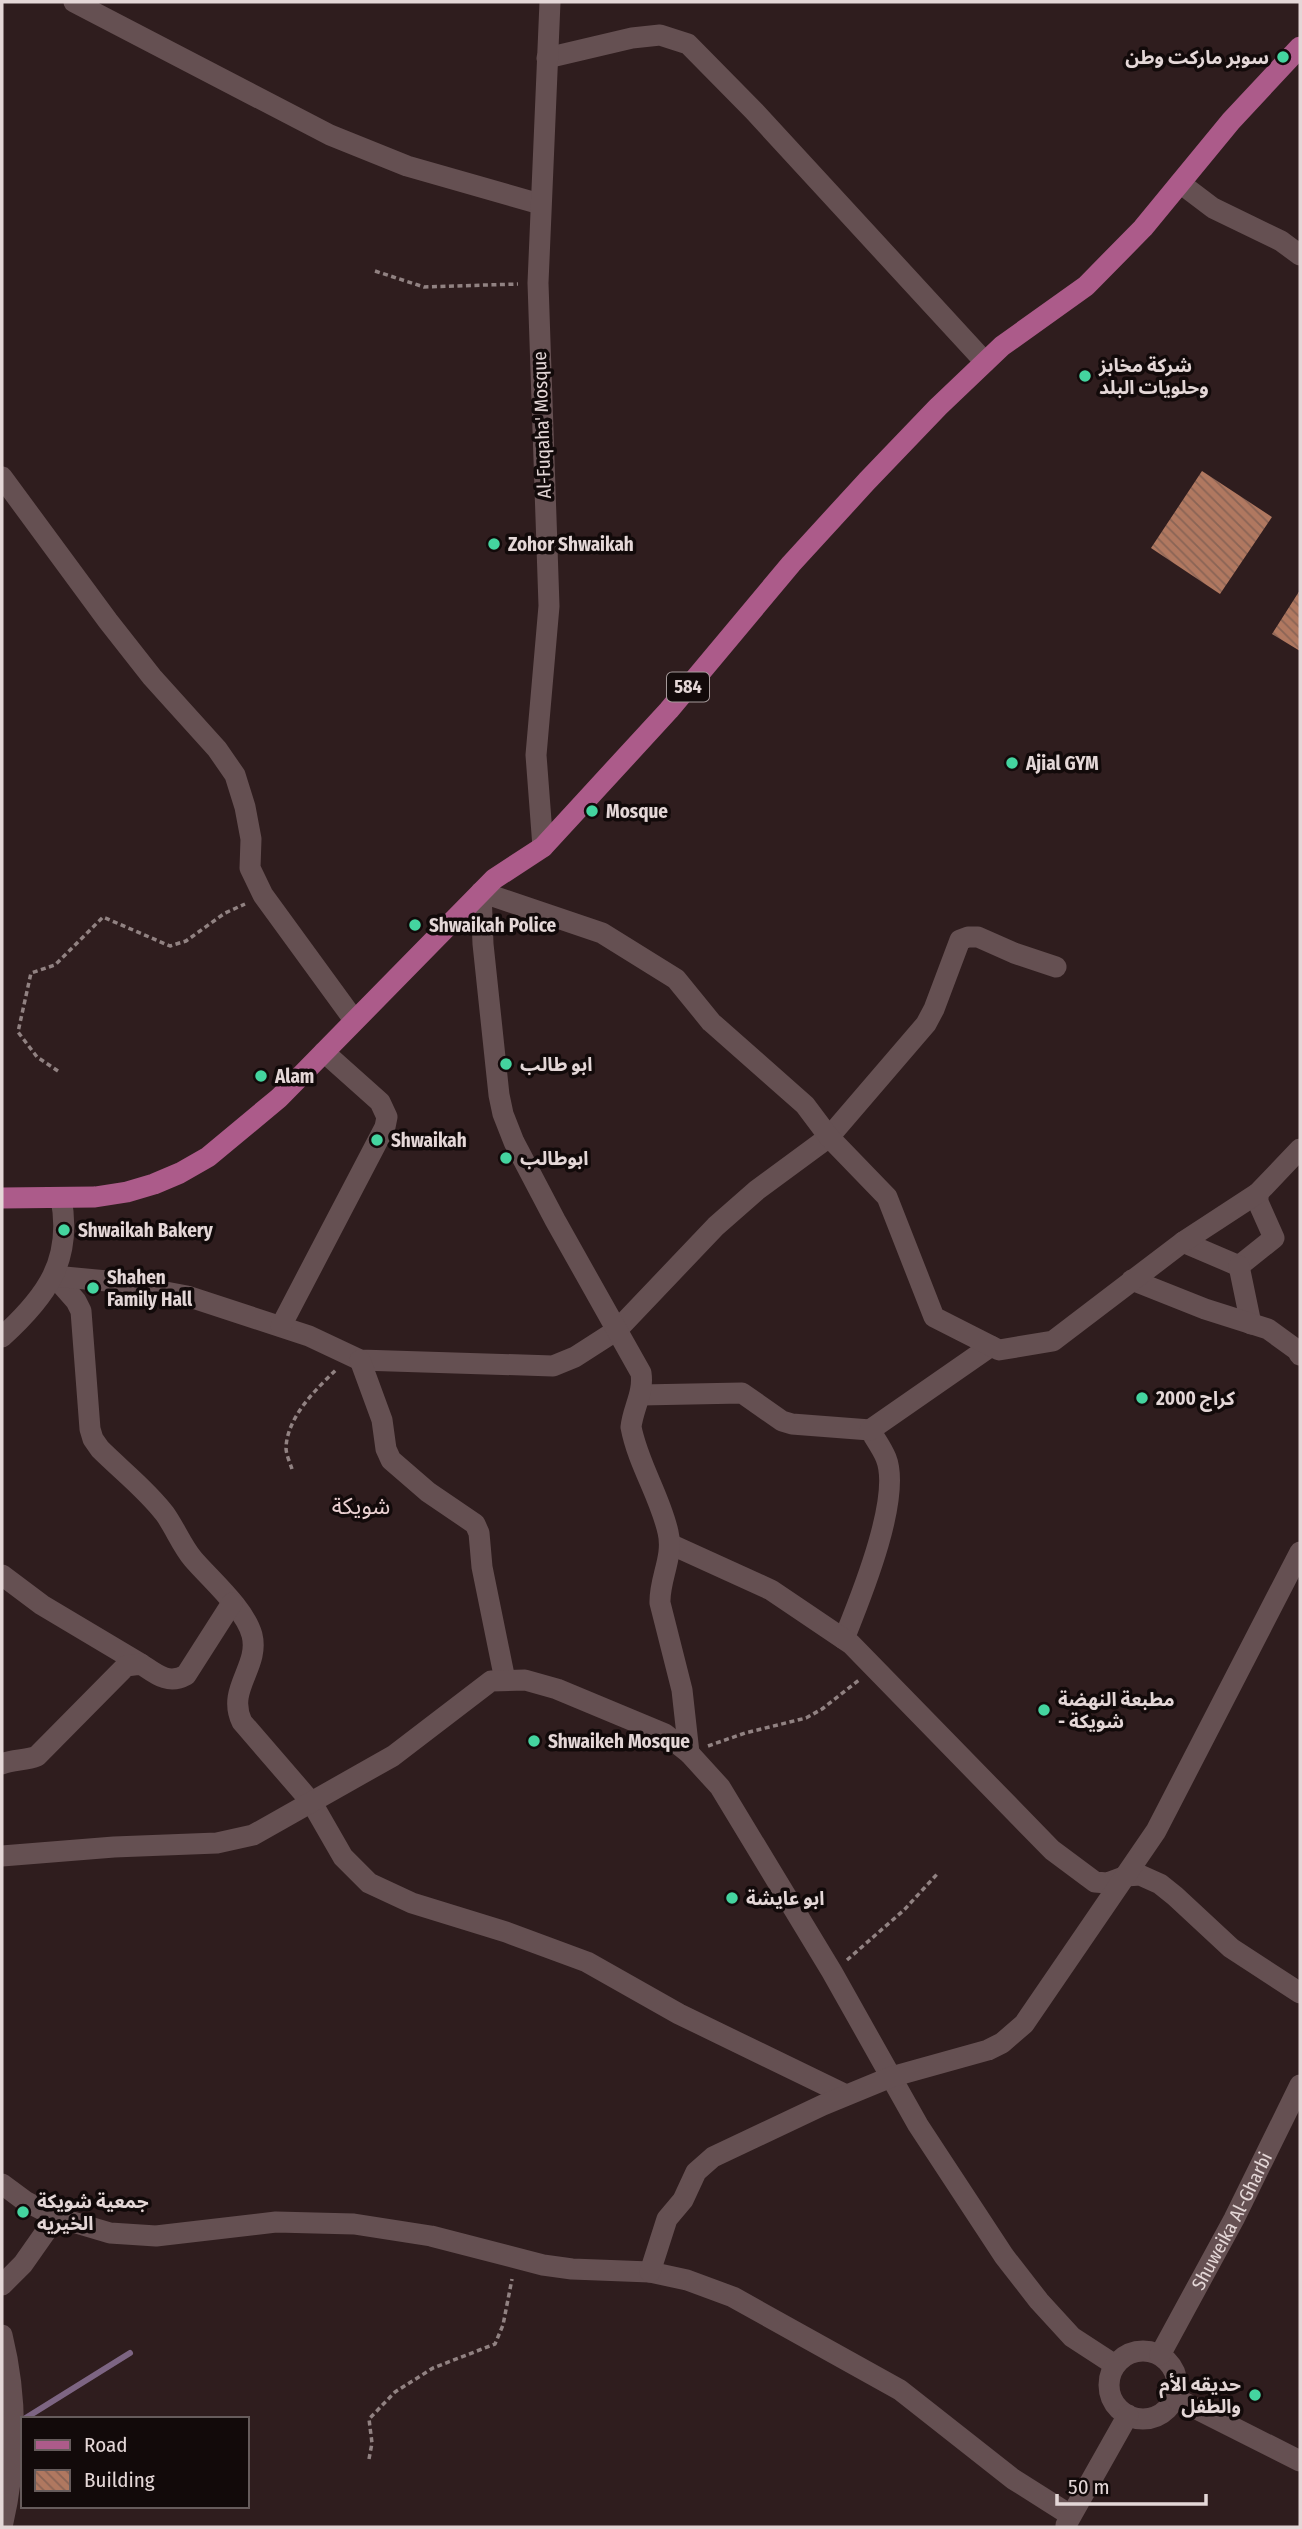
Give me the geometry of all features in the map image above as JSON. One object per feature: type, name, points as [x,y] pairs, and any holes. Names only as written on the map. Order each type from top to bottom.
[{"type":"main road","name":"584","points":[[2,1198],[95,1197],[154,1184],[194,1165],[228,1142],[279,1098],[481,892],[543,847],[669,710],[817,536],[938,407],[1002,346],[1086,286],[1143,228],[1231,121],[1300,47]]},
{"type":"street","points":[[74,2],[343,141],[407,166],[540,204]]},
{"type":"street","name":"Al-Fuqaha' Mosque","points":[[543,847],[537,755],[548,606],[538,283],[550,2]]},
{"type":"street","points":[[547,58],[632,38],[660,35],[688,44],[754,111],[985,362]]},
{"type":"street","points":[[1180,183],[1213,208],[1281,241],[1300,255]]},
{"type":"street","points":[[2,477],[130,649],[217,749],[235,775],[251,839],[250,868],[263,895],[354,1020]]},
{"type":"street","points":[[689,1753],[682,1690],[660,1603],[660,1590],[669,1557],[668,1532],[631,1427],[632,1415],[641,1395],[641,1373],[555,1220],[514,1143],[503,1114],[485,957],[481,892],[602,933],[676,979],[711,1022],[805,1105],[829,1137],[887,1197],[934,1317],[999,1350],[1053,1341],[1183,1242],[1258,1194],[1300,1149]]},
{"type":"street","points":[[54,1276],[107,1281],[187,1296],[281,1326],[355,1357],[553,1366],[575,1357],[617,1330],[716,1226],[757,1190],[829,1137],[926,1024],[960,940],[978,937],[1056,967]]},
{"type":"street","points":[[281,1326],[385,1127],[387,1117],[380,1102],[324,1052]]},
{"type":"street","points":[[1239,1266],[1275,1238],[1258,1202],[1258,1194]]},
{"type":"street","points":[[2,1337],[35,1306],[54,1276],[63,1245],[61,1198]]},
{"type":"street","points":[[1183,1242],[1239,1266]]},
{"type":"street","points":[[1239,1266],[1251,1324]]},
{"type":"street","points":[[54,1276],[76,1301],[81,1311],[93,1439],[164,1513],[190,1556],[232,1603],[249,1627],[253,1651],[237,1697],[237,1712],[242,1722],[312,1803],[342,1857],[369,1883],[412,1903],[506,1932],[587,1962],[679,2014],[846,2095]]},
{"type":"street","points":[[1132,1280],[1268,1329],[1300,1355]]},
{"type":"street","points":[[641,1395],[742,1393],[782,1421],[792,1424],[870,1430],[991,1346]]},
{"type":"street","points":[[355,1357],[382,1420],[386,1449],[391,1460],[428,1492],[475,1524],[479,1533],[481,1567],[505,1680]]},
{"type":"street","points":[[844,1639],[863,1590],[886,1511],[889,1491],[886,1459],[870,1430]]},
{"type":"street","points":[[670,1544],[771,1590],[844,1639],[1052,1850],[1095,1881],[1107,1883],[1126,1876],[1140,1875],[1160,1884],[1231,1948],[1300,1993]]},
{"type":"street","points":[[650,2272],[667,2219],[683,2200],[696,2172],[713,2157],[891,2077],[988,2050],[1014,2034],[1024,2024],[1156,1831],[1300,1552]]},
{"type":"street","points":[[2,1575],[62,1618],[164,1679],[176,1680],[186,1675],[232,1603]]},
{"type":"street","points":[[2,1764],[37,1756],[126,1666],[141,1664]]},
{"type":"street","points":[[2,1856],[114,1847],[217,1843],[253,1835],[393,1756],[491,1681],[525,1680],[557,1689],[665,1734],[689,1753],[720,1787],[832,1972],[918,2125],[1004,2256],[1039,2301],[1072,2337],[1115,2365]]},
{"type":"street","name":"Shuweika Al-Gharbi","points":[[1160,2355],[1234,2219],[1300,2085]]},
{"type":"street","points":[[2,2184],[25,2201],[56,2217],[88,2228],[133,2236],[156,2236],[276,2222],[354,2224],[431,2236],[515,2259],[572,2269],[650,2272],[687,2280],[733,2297],[900,2390],[1068,2521],[1128,2415]]},
{"type":"street","points":[[2,2285],[23,2264],[56,2217]]},
{"type":"street","points":[[2,2335],[13,2390],[15,2431],[12,2474],[2,2527]]},
{"type":"street","points":[[1141,2350],[1160,2355],[1172,2365],[1177,2376],[1175,2398],[1168,2409],[1151,2418],[1139,2419],[1128,2415],[1118,2408],[1111,2398],[1110,2376],[1115,2365],[1123,2356],[1141,2350]]},
{"type":"street","points":[[1175,2398],[1300,2461]]},
{"type":"path","points":[[375,271],[424,287],[538,283]]},
{"type":"path","points":[[58,1071],[37,1057],[18,1032],[31,973],[55,965],[63,959],[85,932],[103,917],[170,946],[186,941],[225,913],[263,895]]},
{"type":"path","points":[[292,1469],[286,1449],[292,1423],[318,1388],[355,1357]]},
{"type":"path","points":[[689,1753],[745,1732],[806,1718],[822,1709],[874,1668]]},
{"type":"path","points":[[832,1972],[905,1910],[939,1872]]},
{"type":"path","points":[[369,2459],[372,2443],[369,2419],[395,2392],[433,2368],[495,2344],[503,2325],[515,2259]]},
{"type":"building","points":[[1202,471],[1272,517],[1220,594],[1151,548]]},
{"type":"building","points":[[1300,590],[1300,651],[1272,634]]},
{"type":"waterway","points":[[27,2417],[130,2353]]},
{"type":"place","name":"سوبر ماركت وطن","points":[[1283,57]]},
{"type":"place","name":"شركة مخابز وحلويات البلد","points":[[1085,376]]},
{"type":"place","name":"Zohor Shwaikah","points":[[494,544]]},
{"type":"place","name":"Ajial GYM","points":[[1012,763]]},
{"type":"place","name":"Mosque","points":[[592,811]]},
{"type":"place","name":"Shwaikah Police","points":[[415,925]]},
{"type":"place","name":"ابو طالب","points":[[506,1064]]},
{"type":"place","name":"Alam","points":[[261,1076]]},
{"type":"place","name":"Shwaikah","points":[[377,1140]]},
{"type":"place","name":"ابوطالب","points":[[506,1158]]},
{"type":"place","name":"Shwaikah Bakery","points":[[64,1230]]},
{"type":"place","name":"Shahen Family Hall","points":[[93,1288]]},
{"type":"place","name":"كراج 2000","points":[[1142,1398]]},
{"type":"place","name":"مطبعة النهضة - شويكة","points":[[1044,1710]]},
{"type":"place","name":"Shwaikeh Mosque","points":[[534,1741]]},
{"type":"place","name":"ابو عايشة","points":[[732,1898]]},
{"type":"place","name":"جمعية شويكة الخيريه","points":[[23,2212]]},
{"type":"place","name":"حديقه الأم والطفل","points":[[1255,2395]]},
{"type":"district","name":"شويكة","points":[[361,1506]]}]
